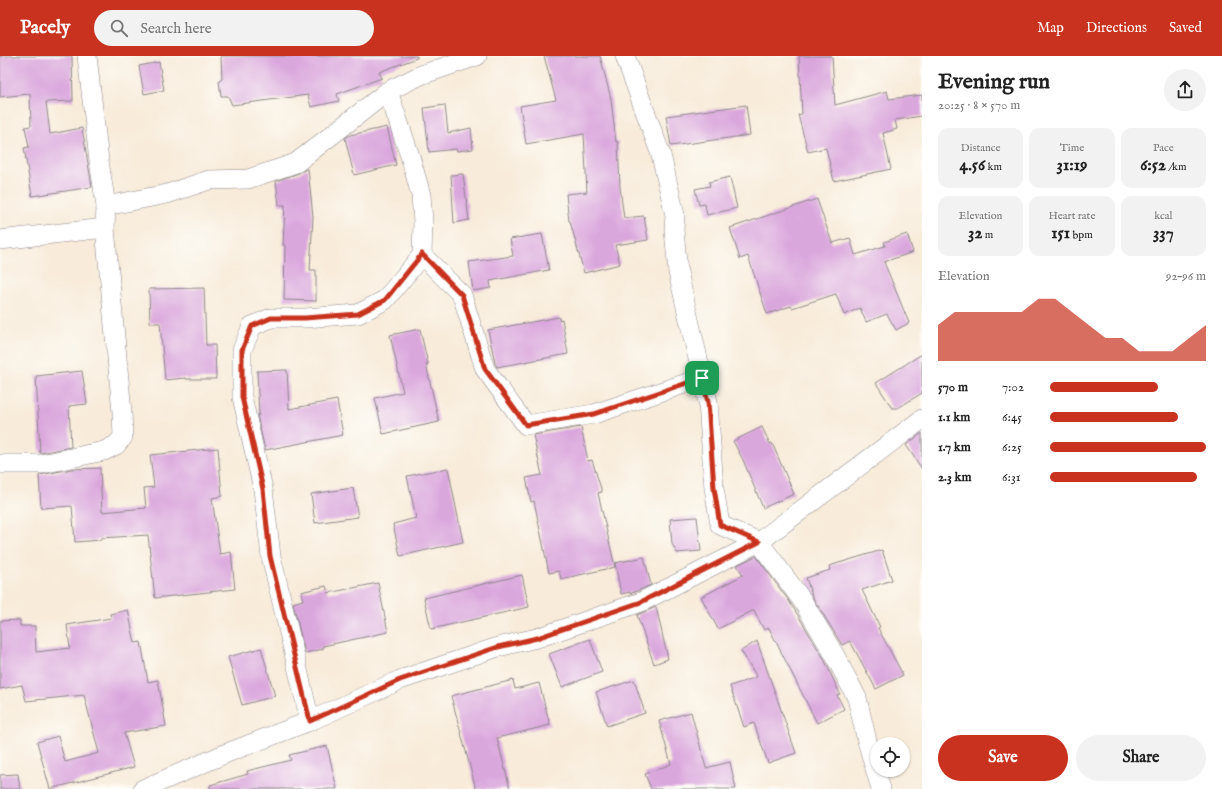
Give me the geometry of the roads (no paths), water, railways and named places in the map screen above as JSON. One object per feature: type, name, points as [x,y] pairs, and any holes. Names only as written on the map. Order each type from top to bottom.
[{"type":"street","points":[[0,464],[42,464],[104,451],[116,445],[123,437],[106,228],[106,206],[99,161],[87,56]]},
{"type":"street","points":[[106,206],[167,194],[210,180],[248,179],[296,163],[388,91],[420,75],[478,56]]},
{"type":"street","points":[[625,56],[661,155],[674,215],[678,272],[708,402],[714,488],[720,525],[759,542],[802,600],[834,654],[857,698],[867,741],[875,787]]},
{"type":"street","points":[[310,721],[270,556],[263,489],[242,397],[242,350],[252,326],[271,318],[305,318],[358,314],[385,300],[422,254],[423,222],[421,195],[410,156],[388,91]]},
{"type":"street","points":[[0,240],[106,228]]},
{"type":"street","points":[[422,254],[462,295],[485,369],[526,425],[594,414],[702,378]]},
{"type":"street","points":[[143,789],[175,783],[227,753],[310,721],[400,680],[498,647],[537,638],[641,602],[759,542],[922,419]]}]
